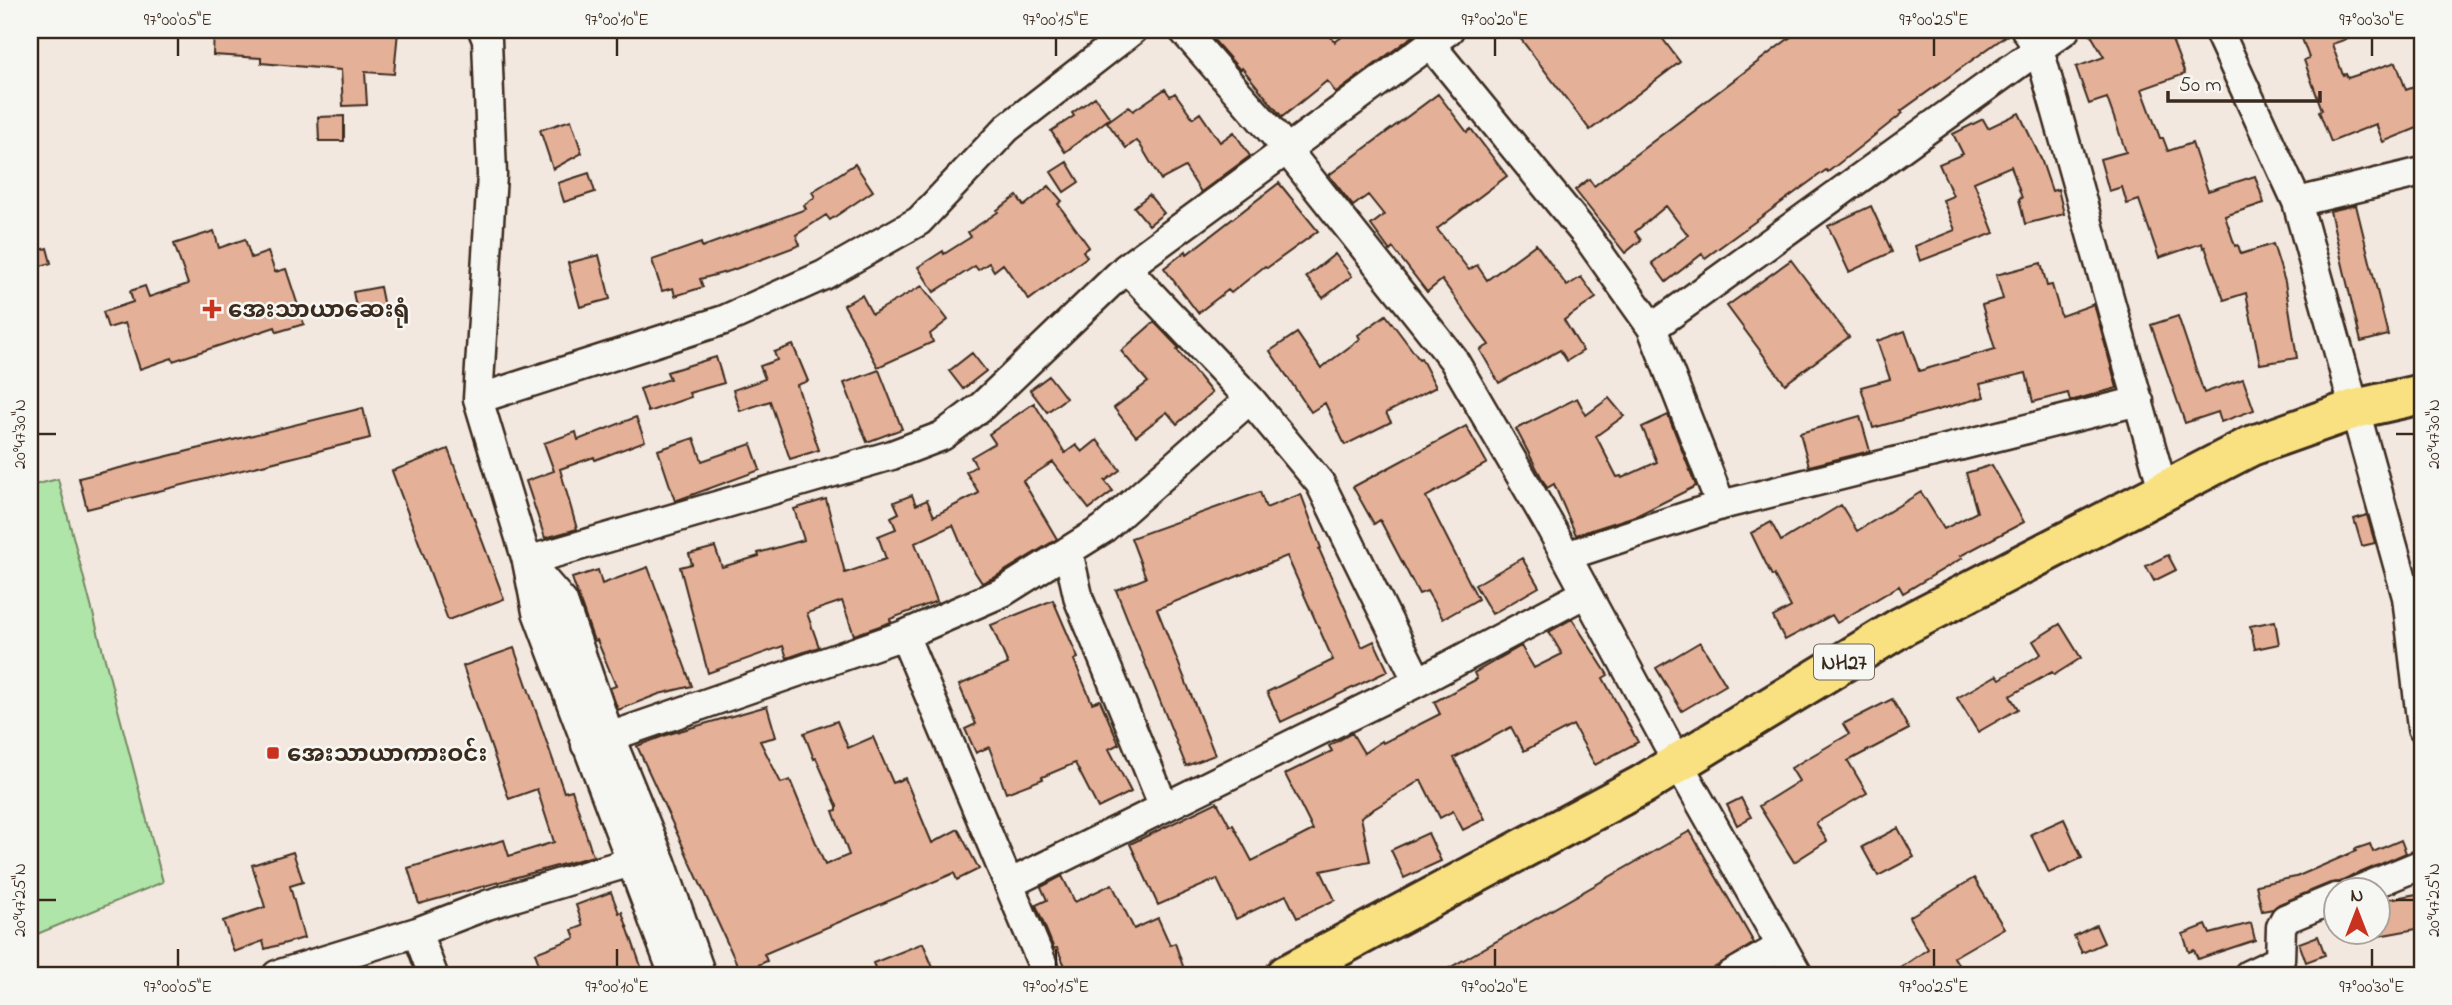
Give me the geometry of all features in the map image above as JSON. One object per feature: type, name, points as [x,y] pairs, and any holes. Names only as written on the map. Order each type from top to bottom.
[{"type":"highway","name":"NH27","points":[[1286,975],[1642,785],[1901,627],[2251,446],[2355,409],[2422,394]]},
{"type":"street","points":[[483,30],[487,40],[492,175],[478,399],[527,561],[537,612],[597,740],[660,862],[701,975]]},
{"type":"street","points":[[478,399],[724,320],[824,275],[919,220],[1007,128],[1133,30]]},
{"type":"street","points":[[1184,30],[1286,149],[1453,359],[1566,556],[1678,763],[1798,975]]},
{"type":"street","points":[[1652,328],[2032,39],[2065,30]]},
{"type":"street","points":[[2218,30],[2292,187],[2355,409],[2414,596],[2422,728]]},
{"type":"street","points":[[527,561],[892,455],[942,436],[982,406],[1126,268],[1440,37],[1652,328],[1721,505]]},
{"type":"street","points":[[2032,39],[2164,493]]},
{"type":"street","points":[[2297,202],[2422,172]]},
{"type":"street","points":[[1126,268],[1250,399],[1320,483],[1418,682]]},
{"type":"street","points":[[597,740],[904,635],[1003,593],[1103,529],[1250,399]]},
{"type":"street","points":[[1566,556],[1721,505],[2138,401]]},
{"type":"street","points":[[1068,551],[1079,600],[1164,807]]},
{"type":"street","points":[[1009,884],[1418,682],[1586,593]]},
{"type":"street","points":[[904,635],[1047,975]]},
{"type":"street","points":[[597,740],[631,862],[674,975]]},
{"type":"street","points":[[277,975],[417,932],[487,905],[631,862]]},
{"type":"street","points":[[2392,876],[2422,864]]},
{"type":"street","points":[[2248,975],[2280,960],[2281,927],[2285,919],[2322,904]]},
{"type":"street","points":[[417,932],[433,975]]},
{"type":"street","points":[[1731,975],[1783,946]]},
{"type":"green space","points":[[58,479],[163,882],[30,937],[30,486]]},
{"type":"building","points":[[264,30],[398,31],[394,74],[365,72],[367,105],[343,106],[341,70],[261,63],[261,58],[213,55],[214,31],[263,34]]},
{"type":"building","points":[[1205,30],[1325,30],[1335,42],[1350,31],[1354,37],[1364,30],[1421,30],[1336,93],[1327,81],[1282,117],[1242,68],[1240,70]]},
{"type":"building","points":[[1514,30],[1656,30],[1680,62],[1590,130]]},
{"type":"building","points":[[1800,30],[2010,30],[2010,33],[1901,111],[1903,113],[1828,172],[1826,170],[1705,258],[1702,254],[1666,282],[1652,263],[1688,235],[1666,206],[1635,232],[1641,240],[1625,253],[1575,190],[1589,179],[1594,186]]},
{"type":"building","points":[[2088,30],[2168,30],[2185,74],[2142,89],[2160,138],[2163,138],[2168,151],[2192,143],[2208,191],[2255,176],[2264,203],[2225,216],[2235,246],[2238,245],[2241,254],[2273,244],[2285,282],[2297,358],[2260,364],[2246,293],[2224,300],[2202,243],[2159,258],[2139,200],[2127,204],[2122,187],[2109,191],[2100,159],[2126,152],[2107,98],[2089,104],[2076,67],[2104,57]]},
{"type":"building","points":[[2299,30],[2366,30],[2367,32],[2332,44],[2343,75],[2346,74],[2348,78],[2396,62],[2406,90],[2422,84],[2422,126],[2383,142],[2376,124],[2331,142],[2304,60],[2309,58]]},
{"type":"building","points":[[1165,89],[1170,96],[1175,93],[1193,118],[1200,113],[1220,142],[1234,132],[1250,156],[1201,192],[1185,167],[1161,180],[1139,143],[1136,141],[1126,148],[1107,122],[1129,106],[1133,111]]},
{"type":"building","points":[[1438,94],[1467,132],[1471,129],[1507,176],[1437,229],[1469,270],[1477,265],[1487,280],[1536,244],[1567,286],[1581,277],[1596,298],[1564,320],[1583,351],[1567,361],[1560,350],[1499,383],[1480,350],[1489,345],[1442,280],[1427,292],[1393,248],[1390,251],[1371,225],[1384,215],[1368,195],[1353,206],[1329,175]]},
{"type":"building","points":[[1095,97],[1110,118],[1065,152],[1051,131],[1074,116],[1072,113]]},
{"type":"building","points":[[2019,113],[2041,159],[2052,191],[2058,189],[2064,214],[2025,224],[2019,199],[2022,198],[2011,166],[1974,182],[1994,233],[1920,261],[1915,246],[1955,230],[1943,200],[1953,196],[1939,164],[1963,154],[1953,134],[1983,119],[1988,128]]},
{"type":"building","points":[[344,116],[344,141],[319,141],[318,117]]},
{"type":"building","points":[[571,120],[582,153],[553,169],[540,130]]},
{"type":"building","points":[[1067,162],[1079,182],[1064,192],[1051,172]]},
{"type":"building","points":[[855,164],[873,191],[830,220],[826,215],[796,235],[800,245],[700,279],[703,287],[675,296],[673,288],[662,291],[652,260],[701,243],[702,247],[806,209],[804,205],[815,197],[812,192]]},
{"type":"building","points":[[589,173],[595,192],[564,202],[558,183]]},
{"type":"building","points":[[1279,183],[1318,231],[1267,268],[1265,266],[1231,293],[1228,290],[1198,313],[1164,268],[1186,251],[1187,254]]},
{"type":"building","points":[[1049,186],[1062,201],[1058,204],[1089,247],[1083,251],[1087,257],[1029,300],[1003,264],[994,271],[989,263],[978,270],[975,266],[934,292],[918,267],[971,237],[968,232],[1017,196],[1024,206]]},
{"type":"building","points":[[1149,195],[1164,213],[1149,225],[1134,207]]},
{"type":"building","points":[[2356,205],[2388,335],[2361,342],[2330,211]]},
{"type":"building","points":[[1871,206],[1892,252],[1849,272],[1828,226]]},
{"type":"building","points":[[214,231],[219,248],[245,239],[251,258],[268,252],[275,272],[286,269],[304,324],[277,332],[275,327],[173,361],[172,358],[140,369],[125,323],[108,328],[103,312],[133,302],[130,291],[145,286],[149,297],[188,284],[174,244]]},
{"type":"building","points":[[47,248],[51,263],[30,269],[30,253]]},
{"type":"building","points":[[1335,254],[1352,276],[1323,298],[1306,277]]},
{"type":"building","points":[[599,255],[610,299],[580,307],[568,263]]},
{"type":"building","points":[[1791,260],[1849,337],[1785,384],[1727,306]]},
{"type":"building","points":[[2041,263],[2047,286],[2052,285],[2061,316],[2094,304],[2117,388],[2070,401],[2068,393],[2033,402],[2026,373],[1980,384],[1984,397],[1873,428],[1861,387],[1890,379],[1877,341],[1905,331],[1919,371],[1995,349],[1982,305],[2003,299],[1996,275]]},
{"type":"building","points":[[922,286],[948,320],[930,334],[933,342],[878,367],[844,305],[862,295],[872,314]]},
{"type":"building","points":[[380,287],[385,312],[358,317],[353,292]]},
{"type":"building","points":[[1386,315],[1419,359],[1421,358],[1436,387],[1386,413],[1391,422],[1345,445],[1325,403],[1311,412],[1270,351],[1297,333],[1321,368],[1360,339],[1358,335]]},
{"type":"building","points":[[2178,316],[2204,393],[2243,379],[2254,410],[2221,422],[2218,412],[2185,423],[2151,325]]},
{"type":"building","points":[[1154,322],[1179,348],[1177,350],[1212,393],[1177,424],[1167,412],[1136,436],[1114,408],[1148,382],[1121,351]]},
{"type":"building","points":[[793,345],[808,381],[797,385],[819,450],[790,459],[770,401],[740,411],[733,390],[765,379],[760,366],[777,360],[774,352]]},
{"type":"building","points":[[972,353],[986,371],[963,389],[949,371]]},
{"type":"building","points":[[716,357],[724,383],[689,393],[691,397],[648,412],[640,389],[670,379],[667,372]]},
{"type":"building","points":[[879,370],[902,429],[867,442],[844,383]]},
{"type":"building","points":[[1049,376],[1066,398],[1047,412],[1030,390]]},
{"type":"building","points":[[1577,398],[1586,415],[1609,398],[1624,416],[1596,436],[1617,477],[1622,478],[1657,462],[1642,427],[1668,415],[1696,486],[1638,515],[1576,535],[1554,484],[1547,488],[1516,429]]},
{"type":"building","points":[[1034,403],[1065,453],[1076,445],[1082,452],[1097,440],[1120,470],[1105,481],[1113,491],[1089,509],[1053,462],[1023,481],[1057,539],[982,583],[969,563],[953,525],[915,543],[937,601],[854,635],[842,601],[807,613],[819,647],[787,658],[783,646],[708,673],[680,567],[692,564],[689,554],[715,547],[722,567],[804,540],[794,509],[826,499],[845,573],[886,559],[878,536],[896,529],[891,517],[899,513],[894,502],[912,495],[916,505],[927,500],[934,516],[979,493],[966,472],[976,466],[971,457],[995,443],[989,434]]},
{"type":"building","points":[[363,408],[370,438],[87,509],[79,478]]},
{"type":"building","points":[[1860,416],[1870,451],[1809,466],[1800,433]]},
{"type":"building","points":[[636,417],[645,441],[595,460],[594,457],[560,469],[577,529],[545,538],[526,481],[554,471],[544,443],[576,432],[578,440]]},
{"type":"building","points":[[1466,426],[1487,463],[1426,497],[1478,599],[1443,619],[1427,591],[1419,594],[1380,520],[1374,524],[1353,487]]},
{"type":"building","points":[[694,438],[702,461],[751,444],[760,470],[675,501],[658,450]]},
{"type":"building","points":[[448,449],[504,599],[448,620],[392,471]]},
{"type":"building","points":[[1992,465],[2024,522],[1960,556],[1962,558],[1903,593],[1899,586],[1837,623],[1832,615],[1785,640],[1773,617],[1791,607],[1751,533],[1771,522],[1781,541],[1841,505],[1857,531],[1921,492],[1944,529],[1977,512],[1966,473]]},
{"type":"building","points":[[1260,492],[1266,508],[1301,494],[1321,548],[1319,549],[1362,647],[1374,641],[1388,671],[1281,722],[1267,692],[1333,660],[1287,556],[1157,609],[1215,755],[1186,766],[1116,590],[1146,578],[1131,538]]},
{"type":"building","points":[[2367,515],[2375,543],[2362,546],[2354,519]]},
{"type":"building","points":[[2168,555],[2176,570],[2154,581],[2146,566]]},
{"type":"building","points":[[1522,558],[1539,587],[1492,614],[1475,585]]},
{"type":"building","points":[[648,567],[692,686],[659,694],[618,710],[610,688],[616,686],[597,640],[594,641],[572,578],[598,570],[602,584]]},
{"type":"building","points":[[1053,600],[1078,658],[1074,660],[1092,703],[1100,700],[1119,744],[1109,749],[1131,792],[1098,808],[1075,763],[1006,793],[989,747],[976,753],[965,729],[976,724],[959,685],[1008,664],[991,625]]},
{"type":"building","points":[[1572,619],[1608,675],[1603,678],[1638,742],[1595,765],[1573,725],[1524,751],[1511,727],[1454,758],[1485,819],[1463,830],[1453,811],[1440,818],[1421,780],[1361,817],[1370,861],[1321,871],[1335,900],[1297,918],[1286,895],[1236,919],[1217,879],[1158,905],[1130,844],[1217,802],[1252,861],[1313,830],[1285,774],[1332,751],[1329,746],[1352,733],[1364,753],[1382,741],[1383,743],[1440,714],[1434,702],[1477,679],[1474,673],[1521,646],[1534,668],[1562,654],[1549,632]]},
{"type":"building","points":[[2275,621],[2279,644],[2255,649],[2250,626]]},
{"type":"building","points":[[2060,624],[2081,658],[2054,675],[2052,672],[2010,696],[2018,709],[1978,732],[1957,698],[1997,675],[2000,679],[2041,654],[2033,641]]},
{"type":"building","points":[[1700,642],[1726,685],[1682,711],[1656,668]]},
{"type":"building","points":[[514,648],[564,792],[572,790],[593,856],[419,904],[408,868],[504,840],[509,856],[554,842],[537,789],[509,799],[463,666]]},
{"type":"building","points":[[1892,699],[1909,729],[1848,761],[1867,793],[1816,823],[1827,841],[1794,862],[1759,806],[1799,781],[1791,768],[1849,734],[1843,724]]},
{"type":"building","points":[[767,706],[776,737],[760,741],[781,783],[790,780],[825,865],[849,855],[833,811],[837,810],[837,806],[804,733],[837,721],[848,748],[873,737],[893,783],[905,778],[932,843],[958,829],[979,869],[957,880],[954,873],[764,954],[767,961],[741,973],[637,746]]},
{"type":"building","points":[[1741,798],[1751,817],[1737,825],[1727,805]]},
{"type":"building","points":[[2064,819],[2082,858],[2049,873],[2031,834]]},
{"type":"building","points":[[1898,828],[1914,857],[1878,876],[1862,847]]},
{"type":"building","points":[[1690,831],[1754,943],[1717,966],[1701,975],[1437,975]]},
{"type":"building","points":[[1428,833],[1441,861],[1404,878],[1391,850]]},
{"type":"building","points":[[2401,840],[2406,853],[2354,876],[2322,876],[2322,886],[2273,909],[2262,911],[2256,885],[2296,877],[2370,844],[2373,852]]},
{"type":"building","points":[[293,852],[303,882],[290,886],[304,938],[265,949],[263,941],[234,952],[223,921],[265,907],[252,865]]},
{"type":"building","points":[[1062,876],[1075,902],[1112,884],[1134,929],[1158,918],[1170,945],[1175,943],[1186,975],[1069,975],[1057,948],[1054,949],[1036,905],[1047,900],[1041,887]]},
{"type":"building","points":[[1974,878],[2004,928],[1954,957],[1964,975],[1890,975],[1928,949],[1909,917]]},
{"type":"building","points":[[611,892],[619,913],[622,912],[644,975],[543,975],[535,953],[575,938],[572,930],[583,926],[576,905]]},
{"type":"building","points":[[2422,893],[2422,928],[2392,933],[2392,898]]},
{"type":"building","points":[[2251,923],[2255,940],[2198,959],[2194,950],[2189,952],[2183,934],[2206,925],[2210,934]]},
{"type":"building","points":[[2096,925],[2104,943],[2082,953],[2074,936]]},
{"type":"building","points":[[2318,936],[2325,955],[2306,962],[2299,943]]},
{"type":"building","points":[[923,943],[936,975],[878,975],[873,963]]},
{"type":"place","name":"အေးသာယာဆေးရုံ","points":[[212,309]]},
{"type":"place","name":"အေးသာယာကားဝင်း","points":[[273,753]]}]
